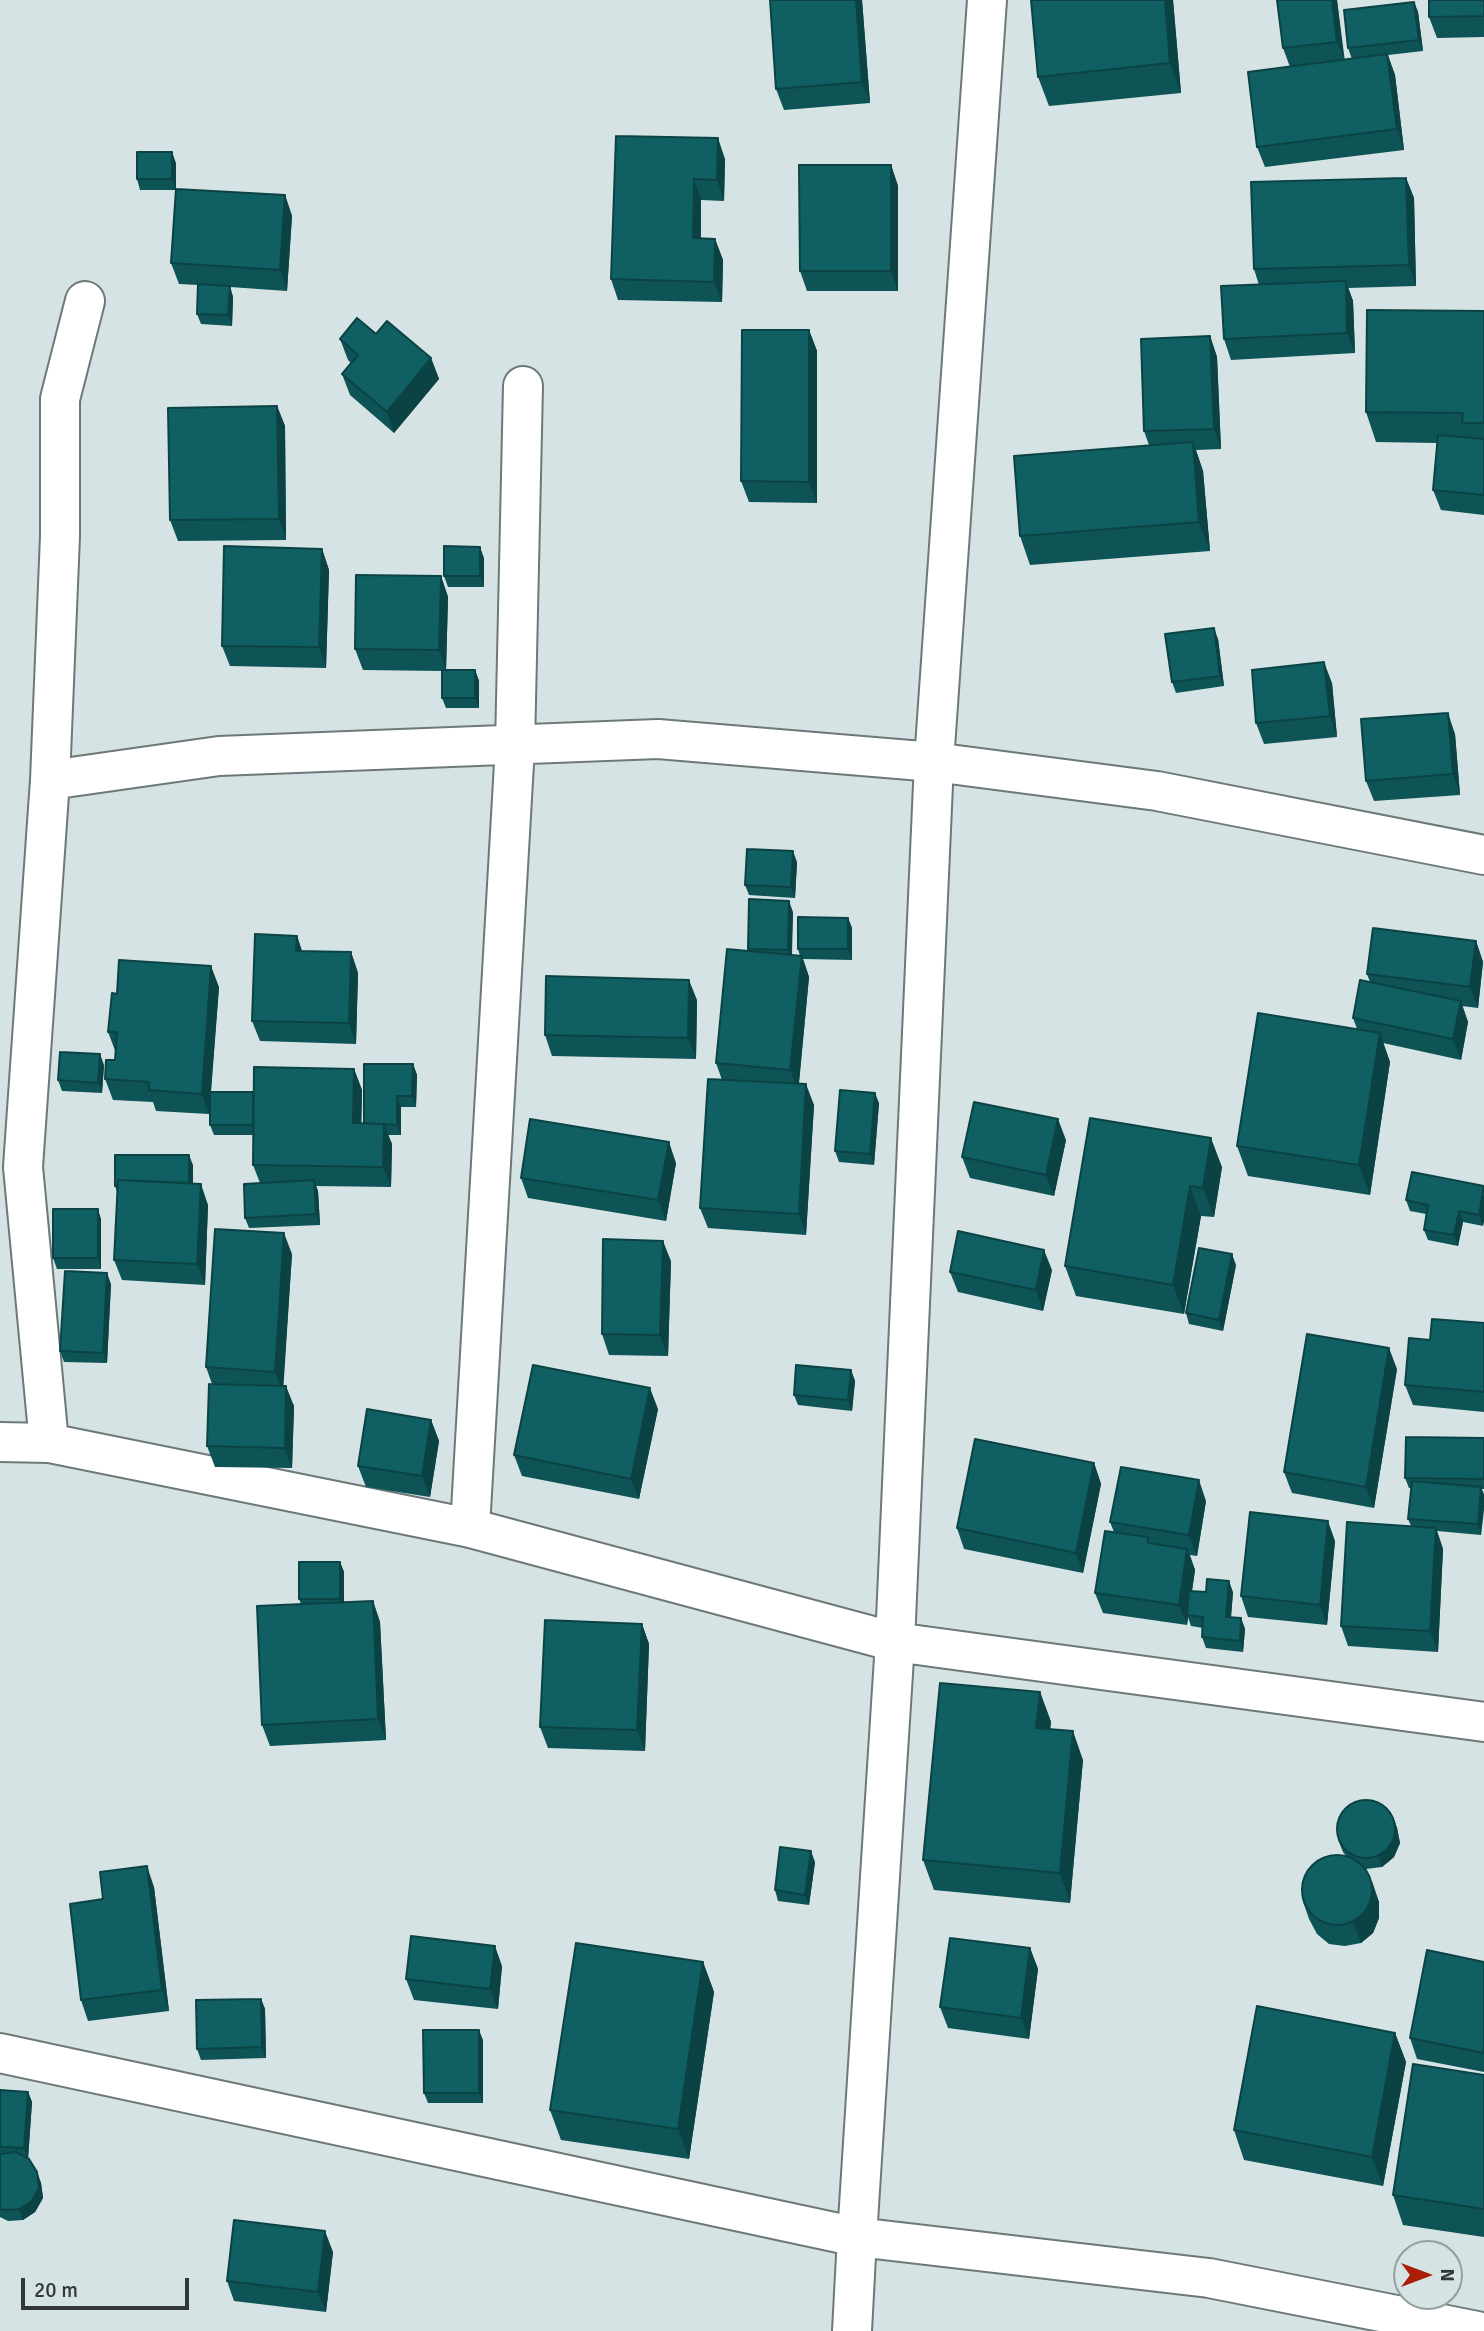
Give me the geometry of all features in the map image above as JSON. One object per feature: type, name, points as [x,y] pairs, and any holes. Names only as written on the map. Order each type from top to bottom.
[{"type":"street","points":[[852,2331],[895,1642],[934,762],[987,0]]},
{"type":"street","points":[[49,1443],[23,1167],[50,780],[60,536],[60,399],[85,301]]},
{"type":"street","points":[[470,1528],[515,746],[523,386]]},
{"type":"street","points":[[50,780],[219,756],[659,739],[934,762],[1157,791],[1484,855]]},
{"type":"street","points":[[0,1442],[49,1443],[470,1528],[895,1642],[1484,1722]]},
{"type":"street","points":[[0,2053],[857,2237],[1209,2278],[1477,2331]]},
{"type":"building","points":[[770,0],[856,0],[862,82],[776,89]]},
{"type":"building","points":[[1031,0],[1165,0],[1170,63],[1038,77]]},
{"type":"building","points":[[1277,0],[1332,0],[1337,42],[1283,48]]},
{"type":"building","points":[[1429,0],[1484,0],[1484,16],[1429,17]]},
{"type":"building","points":[[1414,2],[1419,40],[1348,48],[1344,10]]},
{"type":"building","points":[[1387,54],[1397,129],[1257,147],[1248,72]]},
{"type":"building","points":[[616,136],[718,138],[717,180],[694,179],[693,238],[715,239],[714,282],[611,279]]},
{"type":"building","points":[[137,152],[172,152],[172,179],[137,179]]},
{"type":"building","points":[[799,165],[891,165],[891,271],[800,271]]},
{"type":"building","points":[[1406,178],[1409,265],[1254,269],[1251,182]]},
{"type":"building","points":[[176,189],[285,195],[280,270],[171,263]]},
{"type":"building","points":[[1346,281],[1347,333],[1224,339],[1221,286]]},
{"type":"building","points":[[198,284],[230,286],[228,315],[197,314]]},
{"type":"building","points":[[1367,310],[1484,311],[1484,423],[1462,423],[1463,413],[1366,412]]},
{"type":"building","points":[[357,318],[376,334],[387,321],[431,358],[387,412],[342,374],[358,355],[340,339]]},
{"type":"building","points":[[742,330],[809,330],[809,482],[741,481]]},
{"type":"building","points":[[1210,336],[1214,429],[1144,431],[1141,339]]},
{"type":"building","points":[[277,406],[279,519],[170,520],[168,408]]},
{"type":"building","points":[[1438,435],[1484,439],[1484,495],[1433,490]]},
{"type":"building","points":[[1193,442],[1199,522],[1020,536],[1014,456]]},
{"type":"building","points":[[224,546],[322,549],[319,647],[222,646]]},
{"type":"building","points":[[444,546],[480,547],[480,576],[444,576]]},
{"type":"building","points":[[356,575],[441,576],[439,650],[355,649]]},
{"type":"building","points":[[1214,628],[1220,676],[1172,682],[1165,634]]},
{"type":"building","points":[[1324,662],[1330,716],[1256,723],[1252,670]]},
{"type":"building","points":[[442,670],[475,670],[475,698],[442,698]]},
{"type":"building","points":[[1448,713],[1453,774],[1366,781],[1361,719]]},
{"type":"building","points":[[747,849],[793,851],[791,887],[745,885]]},
{"type":"building","points":[[749,899],[789,901],[788,950],[748,949]]},
{"type":"building","points":[[798,917],[848,918],[848,949],[798,949]]},
{"type":"building","points":[[1373,928],[1476,941],[1470,987],[1367,974]]},
{"type":"building","points":[[255,934],[297,936],[296,951],[351,952],[349,1023],[252,1021]]},
{"type":"building","points":[[727,949],[802,956],[790,1070],[716,1063]]},
{"type":"building","points":[[119,960],[211,966],[202,1094],[149,1090],[149,1082],[105,1079],[106,1060],[115,1060],[117,1032],[108,1032],[112,993],[117,994]]},
{"type":"building","points":[[546,976],[689,980],[688,1038],[545,1035]]},
{"type":"building","points":[[1360,980],[1461,1001],[1453,1039],[1353,1018]]},
{"type":"building","points":[[1258,1013],[1380,1033],[1359,1165],[1237,1146]]},
{"type":"building","points":[[60,1052],[100,1054],[98,1083],[58,1080]]},
{"type":"building","points":[[364,1064],[413,1064],[412,1096],[397,1096],[397,1125],[364,1123]]},
{"type":"building","points":[[254,1067],[354,1069],[353,1123],[384,1124],[383,1167],[253,1165]]},
{"type":"building","points":[[708,1079],[806,1084],[799,1214],[700,1208]]},
{"type":"building","points":[[840,1090],[875,1093],[870,1154],[835,1151]]},
{"type":"building","points":[[210,1092],[253,1092],[253,1125],[210,1125]]},
{"type":"building","points":[[974,1102],[1058,1119],[1046,1175],[962,1157]]},
{"type":"building","points":[[1090,1118],[1211,1138],[1203,1188],[1190,1186],[1173,1285],[1065,1266]]},
{"type":"building","points":[[530,1119],[669,1142],[658,1200],[521,1178]]},
{"type":"building","points":[[115,1155],[189,1155],[189,1183],[118,1180],[118,1186],[115,1186]]},
{"type":"building","points":[[1412,1172],[1484,1186],[1479,1215],[1459,1211],[1454,1235],[1424,1230],[1428,1205],[1406,1200]]},
{"type":"building","points":[[118,1180],[201,1184],[197,1264],[114,1260]]},
{"type":"building","points":[[314,1180],[316,1214],[245,1218],[244,1184]]},
{"type":"building","points":[[53,1209],[98,1209],[98,1258],[53,1258]]},
{"type":"building","points":[[215,1229],[284,1233],[275,1372],[206,1367]]},
{"type":"building","points":[[958,1231],[1044,1250],[1036,1290],[950,1272]]},
{"type":"building","points":[[603,1239],[663,1241],[660,1335],[602,1334]]},
{"type":"building","points":[[1199,1248],[1232,1254],[1219,1320],[1186,1313]]},
{"type":"building","points":[[65,1271],[107,1273],[103,1353],[60,1351]]},
{"type":"building","points":[[1432,1319],[1484,1323],[1484,1392],[1405,1385],[1409,1338],[1430,1340]]},
{"type":"building","points":[[1307,1334],[1389,1348],[1366,1487],[1284,1472]]},
{"type":"building","points":[[533,1365],[650,1388],[631,1479],[514,1455]]},
{"type":"building","points":[[796,1365],[851,1370],[848,1400],[794,1395]]},
{"type":"building","points":[[209,1384],[286,1386],[285,1448],[207,1446]]},
{"type":"building","points":[[367,1409],[431,1420],[422,1476],[358,1466]]},
{"type":"building","points":[[1406,1437],[1484,1438],[1484,1479],[1405,1478]]},
{"type":"building","points":[[975,1439],[1094,1463],[1076,1553],[957,1528]]},
{"type":"building","points":[[1121,1467],[1199,1480],[1189,1535],[1110,1522]]},
{"type":"building","points":[[1412,1481],[1481,1487],[1478,1524],[1408,1519]]},
{"type":"building","points":[[1250,1512],[1328,1521],[1320,1605],[1241,1596]]},
{"type":"building","points":[[1347,1522],[1436,1528],[1430,1631],[1341,1626]]},
{"type":"building","points":[[1105,1531],[1148,1537],[1148,1543],[1187,1549],[1179,1605],[1095,1593]]},
{"type":"building","points":[[299,1562],[340,1562],[340,1599],[299,1599]]},
{"type":"building","points":[[1207,1579],[1229,1581],[1226,1617],[1241,1618],[1240,1641],[1202,1637],[1203,1617],[1187,1615],[1189,1591],[1206,1592]]},
{"type":"building","points":[[373,1601],[378,1719],[262,1725],[257,1606]]},
{"type":"building","points":[[545,1620],[642,1624],[637,1730],[540,1727]]},
{"type":"building","points":[[940,1683],[1040,1692],[1036,1728],[1073,1731],[1060,1873],[923,1860]]},
{"type":"building","points":[[1366,1800],[1377,1802],[1390,1813],[1395,1829],[1393,1840],[1382,1853],[1366,1858],[1355,1856],[1342,1845],[1337,1829],[1339,1818],[1350,1805]]},
{"type":"building","points":[[780,1847],[811,1851],[805,1895],[775,1890]]},
{"type":"building","points":[[1344,1855],[1357,1861],[1366,1870],[1370,1876],[1370,1904],[1362,1915],[1351,1923],[1330,1925],[1312,1915],[1304,1904],[1302,1883],[1312,1865],[1323,1857]]},
{"type":"building","points":[[147,1866],[162,1990],[81,2000],[70,1904],[103,1899],[100,1872]]},
{"type":"building","points":[[411,1936],[495,1946],[490,1989],[406,1979]]},
{"type":"building","points":[[950,1938],[1030,1948],[1021,2018],[940,2007]]},
{"type":"building","points":[[576,1943],[703,1962],[678,2129],[550,2110]]},
{"type":"building","points":[[1427,1950],[1484,1962],[1484,2053],[1410,2038]]},
{"type":"building","points":[[261,1999],[262,2047],[197,2049],[196,2000]]},
{"type":"building","points":[[1257,2006],[1395,2033],[1372,2157],[1234,2130]]},
{"type":"building","points":[[423,2030],[479,2030],[479,2093],[424,2093]]},
{"type":"building","points":[[1413,2064],[1484,2075],[1484,2209],[1393,2195]]},
{"type":"building","points":[[0,2090],[28,2092],[24,2148],[0,2147]]},
{"type":"building","points":[[16,2152],[29,2159],[37,2172],[39,2188],[32,2201],[19,2209],[4,2210],[0,2209],[0,2154]]},
{"type":"building","points":[[234,2220],[325,2231],[318,2292],[227,2281]]}]
